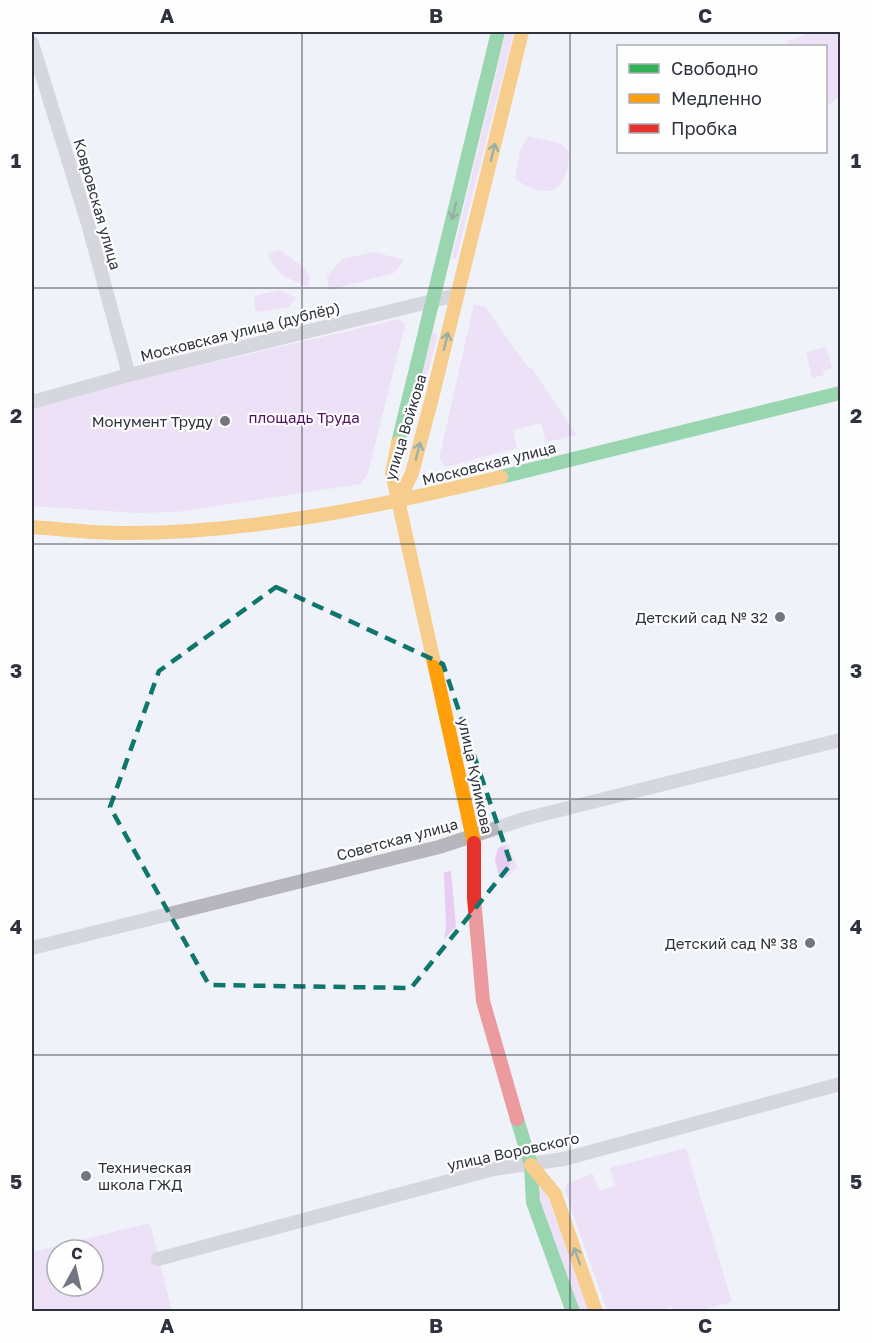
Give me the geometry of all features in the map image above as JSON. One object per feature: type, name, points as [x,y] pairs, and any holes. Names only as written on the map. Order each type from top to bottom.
[{"type":"main road","name":"улица Войкова","points":[[398,501],[392,473],[498,32]]},
{"type":"main road","name":"улица Войкова","points":[[398,501],[412,473],[522,32]]},
{"type":"main road","name":"Московская улица","points":[[32,527],[123,532],[220,528],[398,501],[840,393]]},
{"type":"main road","name":"улица Куликова","points":[[398,501],[474,835],[474,898],[483,1001],[531,1164],[533,1202],[573,1311]]},
{"type":"main road","name":"улица Куликова","points":[[531,1164],[555,1194],[597,1311]]},
{"type":"street","name":"Ковровская улица","points":[[32,43],[88,224],[129,375]]},
{"type":"street","name":"Московская улица (дублёр)","points":[[32,402],[129,375],[457,295]]},
{"type":"street","name":"Советская улица","points":[[32,948],[439,847],[524,819],[840,740]]},
{"type":"street","name":"улица Воровского","points":[[158,1259],[494,1169],[564,1159],[840,1084]]},
{"type":"highlighted area","points":[[276,587],[443,664],[511,864],[411,988],[209,985],[110,807],[159,671]]},
{"type":"green space","points":[[506,32],[514,32],[456,259],[452,258]]},
{"type":"green space","points":[[812,32],[840,32],[840,96],[827,106],[827,45],[787,45],[788,41]]},
{"type":"green space","points":[[528,136],[559,143],[569,151],[565,176],[554,189],[538,190],[515,179],[520,150]]},
{"type":"green space","points":[[280,250],[302,266],[310,277],[308,287],[289,278],[274,266],[268,253]]},
{"type":"green space","points":[[374,252],[404,260],[394,273],[329,290],[327,276],[342,259]]},
{"type":"green space","points":[[280,290],[296,298],[289,307],[259,312],[255,310],[254,296]]},
{"type":"green space","points":[[474,304],[485,307],[527,366],[532,369],[577,435],[546,442],[541,423],[513,430],[517,448],[446,467],[439,459]]},
{"type":"green space","name":"площадь Труда","points":[[399,319],[405,325],[368,473],[361,484],[177,512],[137,513],[32,506],[32,409],[142,379]]},
{"type":"green space","points":[[433,331],[438,335],[416,416],[412,415]]},
{"type":"green space","points":[[826,347],[832,368],[823,371],[824,375],[812,378],[806,352]]},
{"type":"green space","points":[[508,844],[517,867],[508,877],[499,878],[495,859],[498,848]]},
{"type":"green space","points":[[451,871],[456,927],[444,939],[446,927],[444,872]]},
{"type":"green space","points":[[686,1148],[732,1302],[698,1311],[673,1311],[671,1307],[658,1311],[607,1311],[565,1191],[567,1183],[593,1174],[599,1191],[615,1186],[610,1168]]},
{"type":"green space","points":[[545,1188],[589,1311],[580,1311],[536,1191]]},
{"type":"green space","points":[[150,1223],[172,1311],[32,1311],[32,1252],[45,1249],[45,1298],[105,1298],[105,1238],[89,1238]]},
{"type":"traffic: fast","points":[[398,443],[498,32]]},
{"type":"traffic: fast","points":[[501,477],[840,393]]},
{"type":"traffic: fast","points":[[517,1119],[531,1165],[533,1202],[573,1312]]},
{"type":"traffic: slow","points":[[398,502],[412,473],[432,398],[522,32]]},
{"type":"traffic: slow","points":[[398,443],[392,473],[474,843]]},
{"type":"traffic: slow","points":[[32,527],[123,533],[217,529],[362,508],[501,477]]},
{"type":"traffic: slow","points":[[531,1165],[555,1194],[596,1312]]},
{"type":"traffic: jam","points":[[474,843],[474,898],[483,1001],[517,1119]]},
{"type":"place","name":"Монумент Труду","points":[[225,421]]},
{"type":"place","name":"Детский сад № 32","points":[[780,617]]},
{"type":"place","name":"Детский сад № 38","points":[[810,943]]},
{"type":"place","name":"Техническая школа ГЖД","points":[[86,1176]]}]
